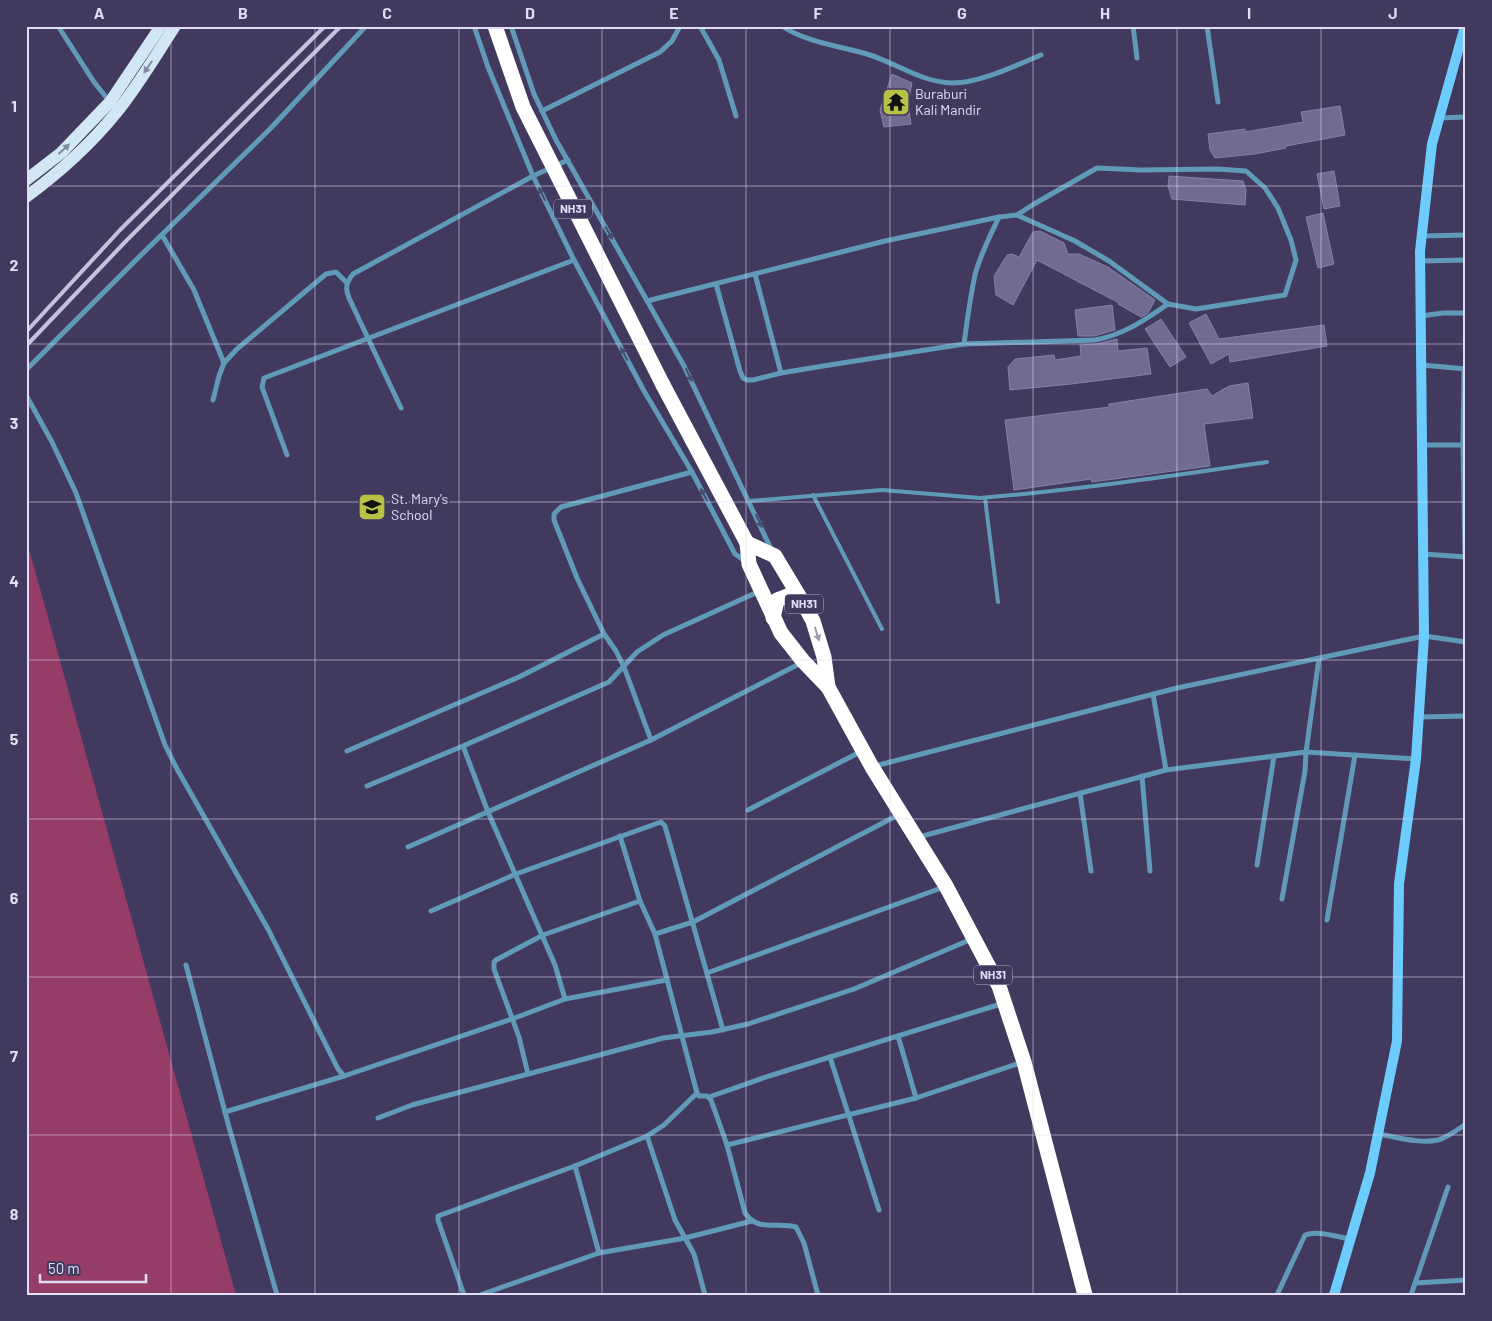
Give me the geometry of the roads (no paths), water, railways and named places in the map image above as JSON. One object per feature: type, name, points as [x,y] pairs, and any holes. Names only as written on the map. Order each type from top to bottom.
[{"type":"highway","name":"NH31","points":[[495,26],[523,108],[663,385],[747,543],[749,564],[773,618],[803,661],[828,687],[872,767],[946,886],[999,986],[1024,1062],[1085,1295]]},
{"type":"highway","points":[[747,543],[774,556]]},
{"type":"highway","name":"NH31","points":[[774,556],[813,621],[824,657],[828,687]]},
{"type":"highway","name":"NH31","points":[[773,618],[777,600],[790,596],[802,601]]},
{"type":"main road","points":[[26,180],[114,107],[161,26]]},
{"type":"main road","points":[[26,197],[56,175],[83,150],[175,26]]},
{"type":"main road","points":[[1334,1295],[1370,1173],[1397,1041],[1399,884],[1416,759],[1424,636],[1420,261],[1432,144],[1463,43],[1465,26]]},
{"type":"street","points":[[58,26],[94,82],[114,107]]},
{"type":"street","points":[[26,370],[270,129],[366,26]]},
{"type":"street","points":[[474,26],[488,67],[533,176],[574,260],[644,391],[692,472],[735,554],[749,564]]},
{"type":"street","points":[[510,26],[534,94],[556,140],[684,366],[774,556]]},
{"type":"street","points":[[542,111],[660,52],[672,41],[680,26]]},
{"type":"street","points":[[700,26],[720,60],[736,116]]},
{"type":"street","points":[[782,26],[809,38],[871,56],[929,79],[954,83],[974,80],[1041,55]]},
{"type":"street","points":[[1133,26],[1137,58]]},
{"type":"street","points":[[1207,26],[1218,102]]},
{"type":"street","points":[[1439,118],[1466,118]]},
{"type":"street","points":[[401,408],[367,339],[346,290],[346,282],[353,274],[533,176],[568,160]]},
{"type":"street","points":[[647,301],[885,241],[999,217],[1017,215],[1097,168],[1246,171],[1265,188],[1278,208],[1291,240],[1296,260],[1285,295],[1196,309],[1168,304],[1109,261],[1076,240],[1017,215]]},
{"type":"street","points":[[964,344],[969,303],[976,273],[999,217]]},
{"type":"street","points":[[162,235],[194,290],[224,364]]},
{"type":"street","points":[[1422,236],[1466,235]]},
{"type":"street","points":[[287,455],[262,387],[264,378],[574,260]]},
{"type":"street","points":[[1420,261],[1466,260]]},
{"type":"street","points":[[213,400],[224,364],[237,349],[326,274],[336,272],[346,282]]},
{"type":"street","points":[[756,274],[781,373]]},
{"type":"street","points":[[716,284],[740,371],[743,378],[747,380],[964,344],[1104,339],[1137,325],[1168,304]]},
{"type":"street","points":[[1420,316],[1466,313]]},
{"type":"street","points":[[1422,365],[1465,369],[1466,557],[1423,554]]},
{"type":"street","points":[[26,395],[52,442],[76,493],[165,745],[177,770],[268,929],[338,1069],[344,1076]]},
{"type":"street","points":[[1422,444],[1464,445]]},
{"type":"street","points":[[651,740],[624,667],[604,634],[577,578],[554,514],[561,507],[692,472]]},
{"type":"street","points":[[367,786],[610,682],[637,652],[663,635],[761,591]]},
{"type":"street","points":[[347,751],[518,677],[604,634]]},
{"type":"street","points":[[872,767],[1153,694],[1319,658],[1424,636],[1466,642]]},
{"type":"street","points":[[1282,898],[1305,771],[1319,658]]},
{"type":"street","points":[[408,847],[651,740],[803,661]]},
{"type":"street","points":[[1153,694],[1166,770]]},
{"type":"street","points":[[1419,717],[1466,716]]},
{"type":"street","points":[[463,746],[488,812],[543,935],[555,965],[565,1000]]},
{"type":"street","points":[[748,810],[863,750]]},
{"type":"street","points":[[916,838],[1166,770],[1306,752],[1416,759]]},
{"type":"street","points":[[1327,920],[1355,755]]},
{"type":"street","points":[[1258,865],[1274,756]]},
{"type":"street","points":[[1142,776],[1150,871]]},
{"type":"street","points":[[1080,793],[1091,871]]},
{"type":"street","points":[[655,934],[693,922],[901,813]]},
{"type":"street","points":[[431,911],[516,874],[658,821],[664,824],[723,1030]]},
{"type":"street","points":[[620,836],[640,901],[655,934],[681,1037],[699,1096],[709,1097],[769,1076],[1004,1003]]},
{"type":"street","points":[[707,973],[946,886]]},
{"type":"street","points":[[528,1074],[519,1037],[494,969],[494,962],[543,935],[640,901]]},
{"type":"street","points":[[378,1118],[412,1105],[663,1038],[681,1037],[748,1024],[854,989],[974,938]]},
{"type":"street","points":[[186,964],[224,1112],[276,1295]]},
{"type":"street","points":[[224,1112],[344,1076],[565,1000],[666,980]]},
{"type":"street","points":[[898,1036],[916,1098]]},
{"type":"street","points":[[830,1057],[879,1210]]},
{"type":"street","points":[[727,1145],[916,1098],[1024,1062]]},
{"type":"street","points":[[464,1295],[438,1216],[575,1166],[647,1136],[664,1125],[697,1093]]},
{"type":"street","points":[[709,1097],[727,1145],[745,1213],[752,1221],[758,1224],[796,1227],[804,1243],[818,1295]]},
{"type":"street","points":[[1378,1134],[1428,1141],[1439,1140],[1466,1124]]},
{"type":"street","points":[[647,1136],[675,1220],[694,1254],[705,1295]]},
{"type":"street","points":[[575,1166],[599,1253]]},
{"type":"street","points":[[1411,1295],[1448,1187]]},
{"type":"street","points":[[480,1295],[599,1253],[685,1238],[752,1221]]},
{"type":"street","points":[[1277,1295],[1305,1235],[1319,1234],[1350,1240]]},
{"type":"street","points":[[1415,1283],[1466,1280]]},
{"type":"lane","points":[[749,500],[882,490],[985,498],[1073,490],[1267,462]]},
{"type":"lane","points":[[813,495],[882,629]]},
{"type":"lane","points":[[985,498],[998,602]]},
{"type":"railway","points":[[26,332],[120,230],[325,26]]},
{"type":"railway","points":[[26,346],[126,241],[341,26]]},
{"type":"place","name":"Buraburi Kali Mandir","points":[[896,102]]},
{"type":"place","name":"St. Mary's School","points":[[372,507]]}]
